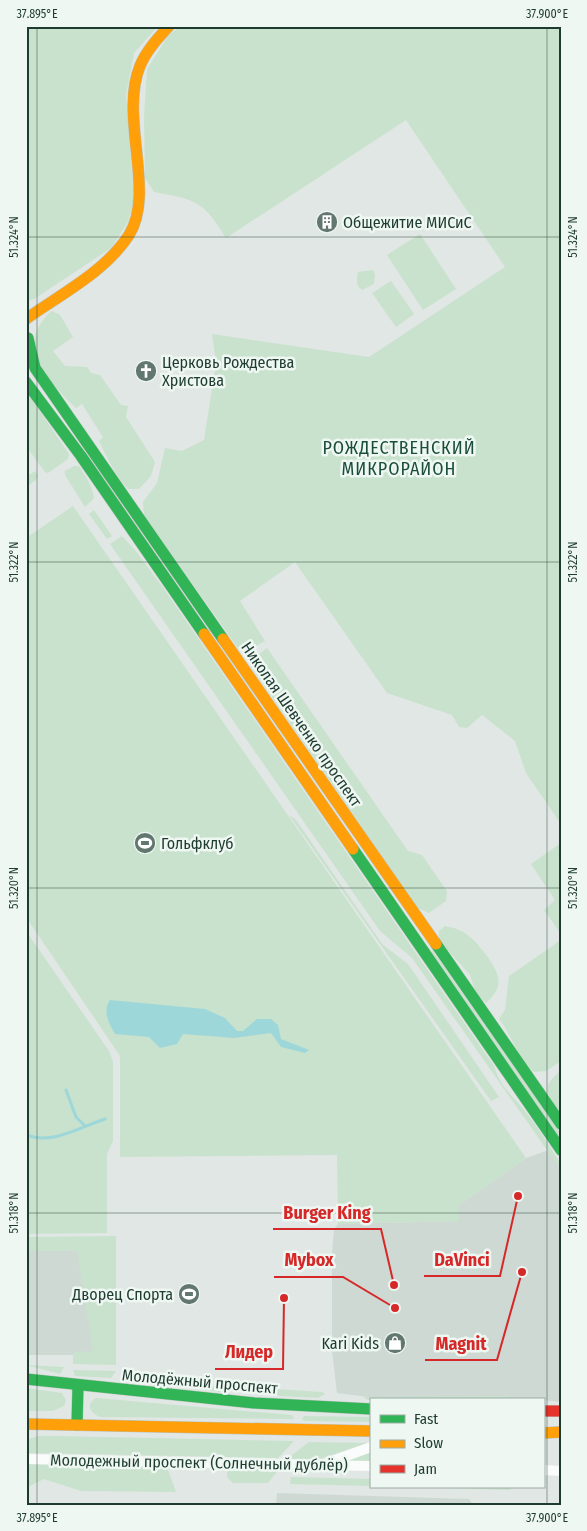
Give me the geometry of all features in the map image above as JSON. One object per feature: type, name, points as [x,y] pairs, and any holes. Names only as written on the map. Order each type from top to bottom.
[{"type":"main road","points":[[26,319],[113,256],[130,234],[136,217],[139,199],[135,93],[139,67],[151,46],[169,26]]},
{"type":"main road","name":"Николая Шевченко проспект","points":[[26,325],[27,341],[35,368],[561,1124]]},
{"type":"main road","name":"Николая Шевченко проспект","points":[[26,382],[81,456],[561,1150]]},
{"type":"main road","points":[[411,934],[423,926]]},
{"type":"main road","name":"Молодёжный проспект","points":[[26,1379],[78,1386],[254,1403],[370,1409]]},
{"type":"main road","points":[[77,1424],[78,1386]]},
{"type":"main road","points":[[544,1411],[561,1411]]},
{"type":"main road","points":[[26,1424],[370,1431]]},
{"type":"main road","points":[[544,1433],[561,1432]]},
{"type":"street","points":[[321,1465],[370,1447]]},
{"type":"street","name":"Молодежный проспект (Солнечный дублёр)","points":[[26,1459],[370,1466]]},
{"type":"street","points":[[544,1470],[561,1471]]},
{"type":"shaded area","points":[[549,1150],[561,1166],[561,1402],[544,1400],[544,1398],[376,1398],[337,1393],[332,1351],[332,1254],[334,1229],[338,1224],[458,1221],[459,1205],[526,1158]]},
{"type":"shaded area","points":[[26,1247],[80,1247],[98,1355],[26,1355]]},
{"type":"shaded area","points":[[277,1493],[469,1499],[473,1505],[276,1505]]},
{"type":"green space","points":[[26,26],[158,26],[134,53],[126,95],[134,199],[128,222],[111,248],[34,299],[26,301]]},
{"type":"green space","points":[[180,26],[561,26],[561,824],[526,773],[515,741],[482,715],[467,728],[459,727],[452,715],[387,693],[295,562],[240,601],[265,641],[247,651],[240,651],[144,515],[143,502],[157,483],[165,448],[182,451],[204,440],[216,363],[212,334],[369,357],[505,267],[406,120],[226,238],[211,216],[198,204],[180,197],[154,192],[145,178],[144,117],[147,69],[168,36]]},
{"type":"green space","points":[[420,234],[456,289],[423,310],[387,255]]},
{"type":"green space","points":[[373,270],[375,275],[374,284],[362,290],[357,284],[358,272]]},
{"type":"green space","points":[[391,281],[414,314],[396,327],[372,293]]},
{"type":"green space","points":[[52,311],[60,315],[73,337],[53,351],[65,366],[87,367],[91,373],[100,375],[121,405],[128,406],[126,417],[155,462],[151,476],[139,489],[128,489],[123,484],[99,441],[103,437],[82,404],[76,408],[55,386],[39,362],[35,349],[35,336],[41,324]]},
{"type":"green space","points":[[26,391],[69,454],[68,459],[48,473],[45,472],[26,446]]},
{"type":"green space","points":[[74,466],[79,466],[93,493],[94,498],[85,507],[65,475],[65,471]]},
{"type":"green space","points":[[35,471],[38,476],[36,480],[26,487],[26,477]]},
{"type":"green space","points":[[73,506],[526,1158],[459,1205],[459,1221],[338,1224],[337,1155],[120,1157],[120,1056],[26,917],[26,538]]},
{"type":"green space","points":[[94,510],[112,536],[107,539],[89,514]]},
{"type":"green space","points":[[122,536],[164,589],[494,1066],[503,1085],[534,1124],[561,1164],[561,1170],[412,958],[380,931],[110,544]]},
{"type":"green space","points":[[267,648],[408,851],[422,855],[447,891],[446,901],[429,913],[418,908],[249,664],[250,661]]},
{"type":"green space","points":[[289,815],[296,820],[383,945],[408,964],[499,1097],[491,1101]]},
{"type":"green space","points":[[561,843],[561,934],[544,910],[555,900],[531,864]]},
{"type":"green space","points":[[445,926],[452,927],[474,940],[495,969],[498,986],[486,1003],[476,993],[470,975],[439,940],[439,931]]},
{"type":"green space","points":[[26,931],[109,1051],[113,1062],[113,1141],[107,1154],[107,1233],[26,1234]]},
{"type":"green space","points":[[561,940],[561,1061],[546,1071],[534,1072],[523,1060],[499,1019],[505,1010],[509,976]]},
{"type":"green space","points":[[433,951],[561,1134],[561,1142],[431,952]]},
{"type":"green space","points":[[561,1071],[561,1114],[549,1096],[548,1087],[554,1077]]},
{"type":"green space","points":[[116,1236],[116,1365],[73,1364],[73,1352],[93,1351],[77,1251],[26,1251],[26,1237]]},
{"type":"green space","points":[[26,1365],[64,1367],[60,1374]]},
{"type":"green space","points":[[73,1370],[116,1371],[111,1378],[75,1376]]},
{"type":"green space","points":[[129,1380],[228,1387],[227,1390],[221,1392]]},
{"type":"green space","points":[[26,1388],[62,1393],[66,1401],[64,1406],[53,1411],[26,1411]]},
{"type":"green space","points":[[273,1389],[322,1392],[325,1394],[318,1398],[281,1396],[277,1395]]},
{"type":"green space","points":[[508,1396],[508,1398],[370,1398],[368,1400],[363,1397]]},
{"type":"green space","points":[[96,1398],[292,1415],[294,1419],[100,1417],[91,1411],[90,1408],[91,1403]]},
{"type":"green space","points":[[304,1416],[370,1417],[370,1422],[304,1421],[302,1419]]},
{"type":"green space","points":[[38,1436],[294,1441],[278,1458],[26,1453],[26,1440]]},
{"type":"green space","points":[[309,1442],[368,1443],[319,1459],[287,1459]]},
{"type":"green space","points":[[370,1451],[370,1461],[347,1461]]},
{"type":"green space","points":[[26,1464],[167,1467],[176,1492],[81,1491],[44,1479],[26,1488]]},
{"type":"green space","points":[[233,1469],[279,1469],[268,1483],[233,1483],[227,1477],[227,1472]]},
{"type":"green space","points":[[291,1477],[370,1479],[370,1486],[290,1484]]},
{"type":"green space","points":[[447,1488],[511,1488],[510,1490]]},
{"type":"water","points":[[110,1000],[205,1009],[225,1018],[237,1031],[243,1031],[257,1019],[271,1019],[278,1025],[281,1039],[309,1050],[305,1053],[281,1047],[271,1033],[234,1038],[183,1034],[177,1044],[160,1048],[149,1037],[115,1034],[106,1013]]},
{"type":"waterway","points":[[66,1090],[76,1117],[85,1126]]},
{"type":"waterway","points":[[26,1135],[46,1138],[66,1134],[105,1119]]},
{"type":"traffic: fast","points":[[28,338],[35,368],[223,639]]},
{"type":"traffic: fast","points":[[26,382],[81,456],[204,634]]},
{"type":"traffic: fast","points":[[353,849],[561,1150]]},
{"type":"traffic: fast","points":[[436,944],[561,1124]]},
{"type":"traffic: fast","points":[[26,1379],[254,1403],[370,1409]]},
{"type":"traffic: fast","points":[[77,1425],[78,1385]]},
{"type":"traffic: slow","points":[[26,319],[82,282],[108,260],[129,235],[136,217],[139,198],[133,108],[135,86],[140,66],[146,55],[169,26]]},
{"type":"traffic: slow","points":[[204,634],[353,849]]},
{"type":"traffic: slow","points":[[223,639],[436,944]]},
{"type":"traffic: slow","points":[[26,1424],[370,1431]]},
{"type":"traffic: slow","points":[[544,1433],[561,1432]]},
{"type":"traffic: jam","points":[[544,1411],[561,1411]]},
{"type":"place","name":"Общежитие МИСиС","points":[[327,222]]},
{"type":"place","name":"Церковь Рождества Христова","points":[[146,371]]},
{"type":"place","name":"Гольфклуб","points":[[145,843]]},
{"type":"place","name":"DaVinci","points":[[518,1196]]},
{"type":"place","name":"Magnit","points":[[522,1272]]},
{"type":"place","name":"Burger King","points":[[394,1285]]},
{"type":"place","name":"Дворец Спорта","points":[[189,1294]]},
{"type":"place","name":"Лидер","points":[[284,1298]]},
{"type":"place","name":"Mybox","points":[[395,1308]]},
{"type":"place","name":"Kari Kids","points":[[395,1343]]},
{"type":"district","name":"РОЖДЕСТВЕНСКИЙ МИКРОРАЙОН","points":[[399,458]]}]
